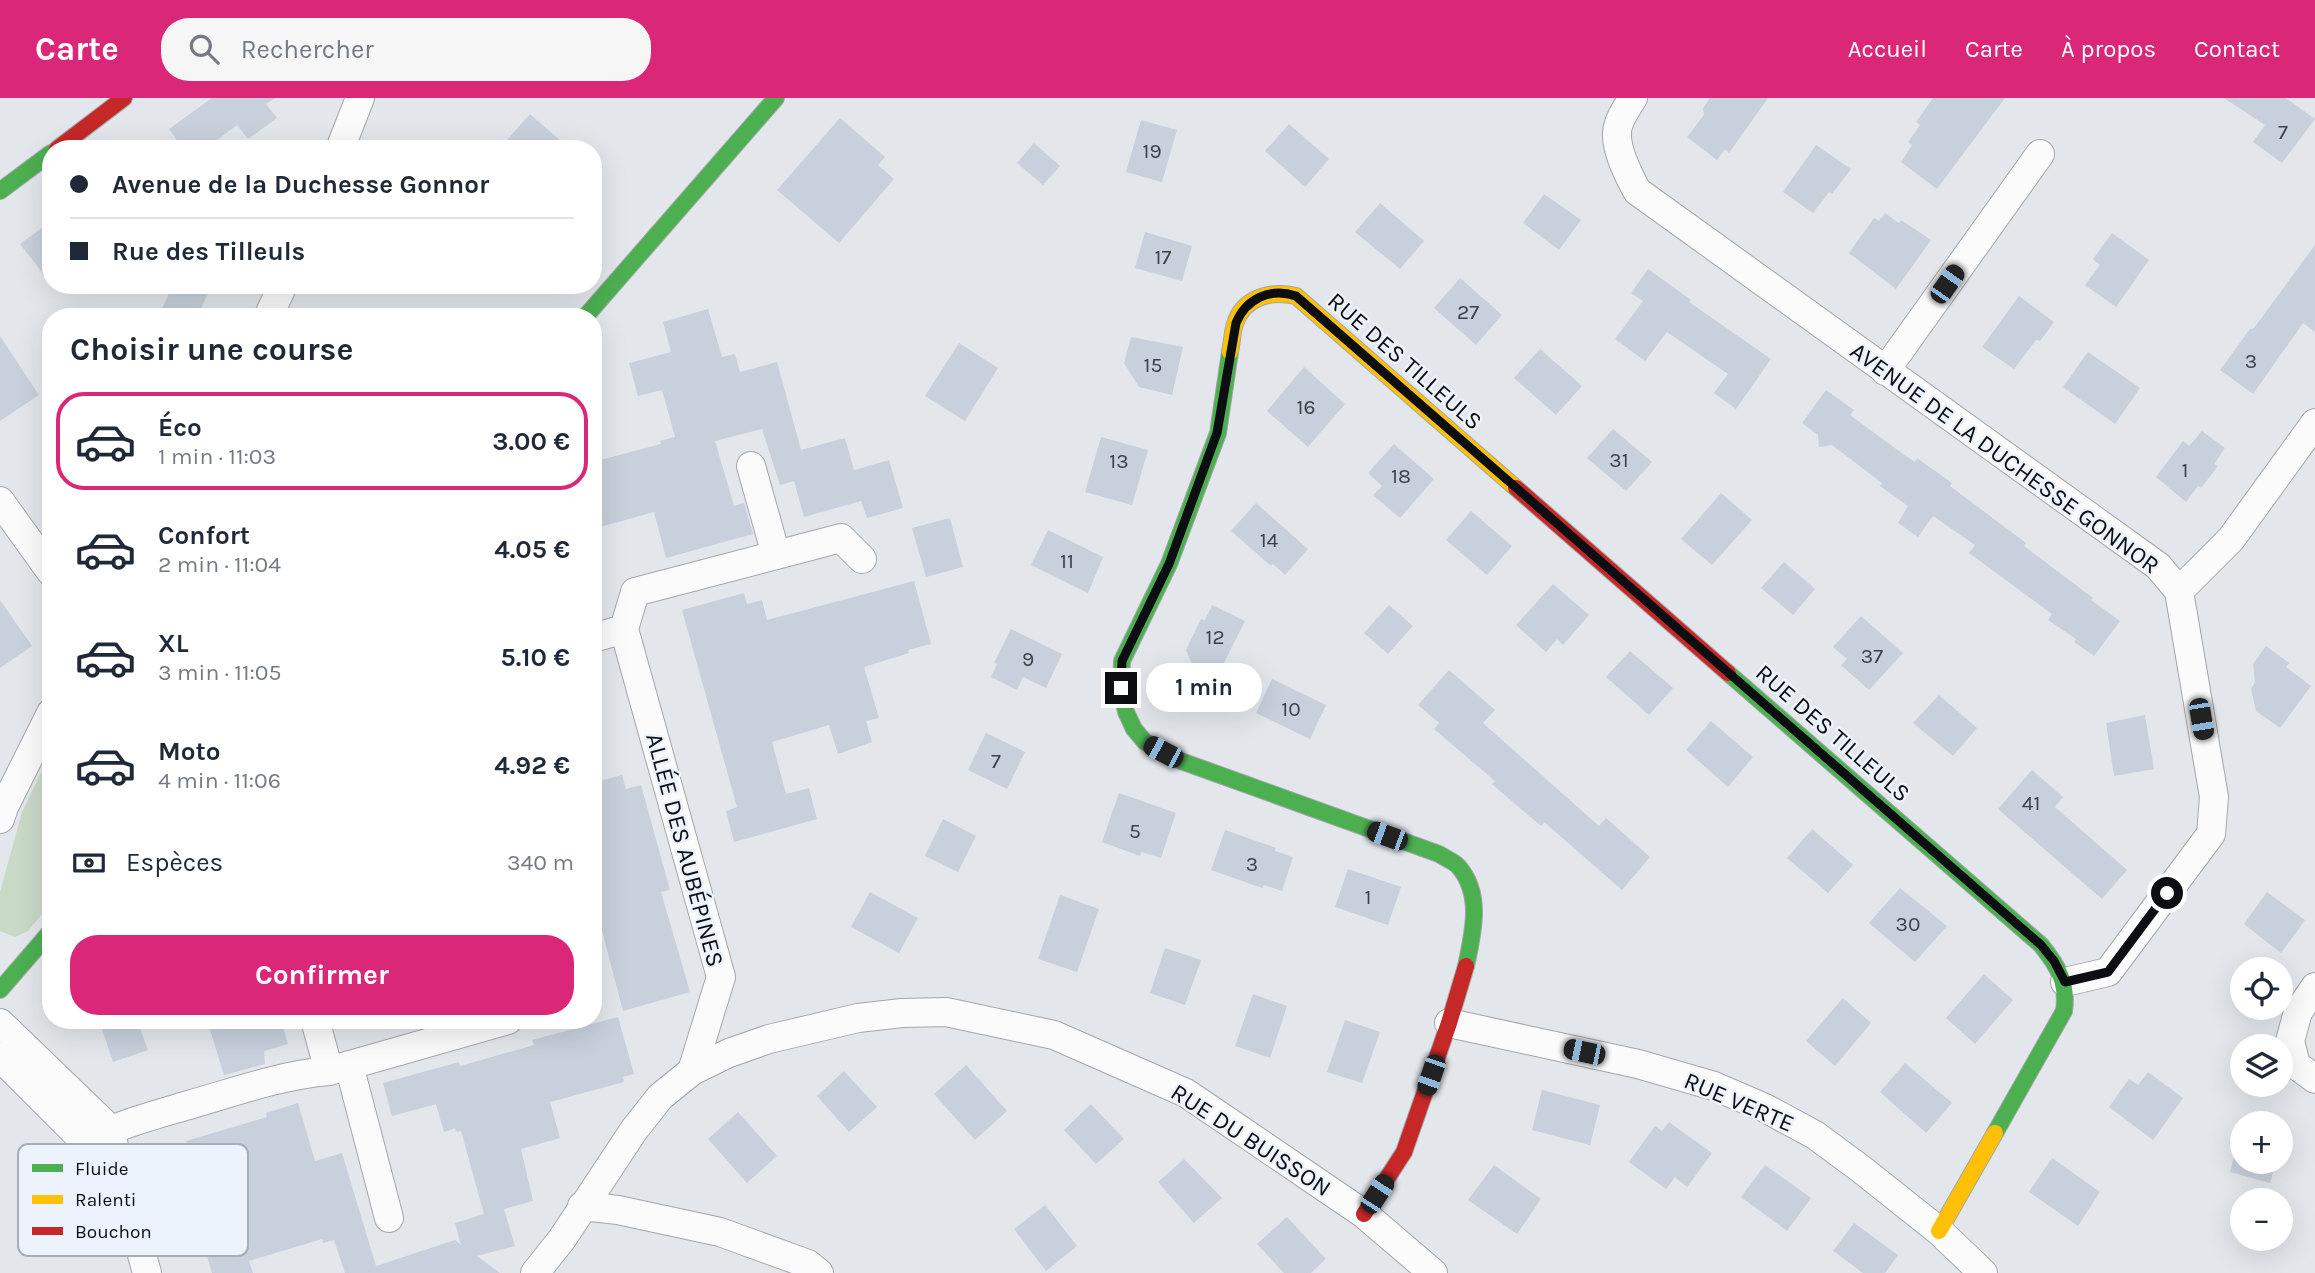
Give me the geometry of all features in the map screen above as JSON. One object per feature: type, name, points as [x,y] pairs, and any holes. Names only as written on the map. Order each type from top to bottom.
[{"type":"street","points":[[69,140],[124,98]]},
{"type":"street","points":[[344,140],[360,98]]},
{"type":"street","points":[[593,308],[776,98]]},
{"type":"street","name":"AVENUE DE LA DUCHESSE GONNOR","points":[[1633,98],[1626,107],[1617,133],[1624,168],[1637,191],[2158,566],[2179,591],[2214,797],[2211,834],[2108,972],[2065,982]]},
{"type":"street","points":[[1885,371],[2040,154]]},
{"type":"street","points":[[0,191],[42,160]]},
{"type":"street","name":"RUE DES TILLEULS","points":[[1364,1214],[1404,1152],[1449,1023],[1474,923],[1475,907],[1470,886],[1457,865],[1439,854],[1181,761],[1145,742],[1134,729],[1126,712],[1121,688],[1122,661],[1169,564],[1217,433],[1236,323],[1241,311],[1261,296],[1285,292],[1296,296],[2041,945],[2054,961],[2065,982]]},
{"type":"street","points":[[2179,591],[2231,539],[2315,423]]},
{"type":"street","points":[[751,466],[776,555]]},
{"type":"street","points":[[0,500],[42,559]]},
{"type":"street","points":[[602,635],[624,629],[635,592],[841,538],[862,559]]},
{"type":"street","name":"ALLÉE DES AUBÉPINES","points":[[624,629],[721,977],[692,1071]]},
{"type":"street","points":[[1,810],[42,730]]},
{"type":"street","points":[[1,986],[42,941]]},
{"type":"street","points":[[1939,1231],[2064,1011],[2067,995],[2065,982]]},
{"type":"street","points":[[2315,987],[2298,1012],[2290,1041],[2296,1065],[2315,1079]]},
{"type":"street","name":"RUE DU BUISSON","points":[[535,1273],[562,1239],[634,1130],[660,1097],[692,1071],[729,1053],[769,1039],[858,1018],[946,1012],[1054,1035],[1186,1093],[1364,1214],[1433,1273]]},
{"type":"street","points":[[0,1023],[110,1129],[114,1144]]},
{"type":"street","name":"RUE VERTE","points":[[1449,1023],[1638,1064],[1714,1086],[1765,1108],[1815,1135],[1939,1231],[1983,1273]]},
{"type":"street","points":[[320,1029],[339,1068],[389,1218]]},
{"type":"street","points":[[0,1057],[85,1142],[110,1129],[298,1073],[339,1068],[476,1029]]},
{"type":"street","points":[[582,1206],[618,1210],[720,1231],[808,1264],[819,1273]]},
{"type":"street","points":[[142,1256],[147,1273]]},
{"type":"green space","points":[[42,771],[42,914],[28,931],[15,937],[0,931],[0,892],[22,812]]},
{"type":"building","points":[[212,98],[275,98],[266,104],[277,118],[248,139],[237,125],[217,140],[177,140],[169,129]]},
{"type":"building","points":[[1710,98],[1768,98],[1729,153],[1725,149],[1717,160],[1687,137],[1704,115],[1703,108]]},
{"type":"building","points":[[1933,98],[2005,98],[1937,189],[1901,162],[1912,145],[1908,142],[1920,125],[1916,122]]},
{"type":"building","points":[[2224,98],[2286,98],[2315,119],[2282,163],[2253,142],[2265,125]]},
{"type":"building","points":[[530,114],[560,140],[507,140]]},
{"type":"building","points":[[840,118],[885,157],[878,165],[894,179],[839,243],[777,190]]},
{"type":"building","points":[[1141,120],[1177,130],[1162,182],[1126,172]]},
{"type":"building","points":[[1289,124],[1329,159],[1305,187],[1265,151]]},
{"type":"building","points":[[1034,143],[1060,166],[1043,185],[1017,163]]},
{"type":"building","points":[[1816,145],[1851,169],[1813,213],[1783,192]]},
{"type":"building","points":[[1544,194],[1581,220],[1559,250],[1523,223]]},
{"type":"building","points":[[1380,203],[1424,241],[1400,269],[1355,232]]},
{"type":"building","points":[[1885,213],[1931,240],[1896,289],[1849,253],[1874,218],[1879,221]]},
{"type":"building","points":[[42,228],[42,272],[20,244]]},
{"type":"building","points":[[1145,232],[1192,246],[1182,281],[1135,268]]},
{"type":"building","points":[[2112,233],[2149,260],[2116,307],[2085,285],[2100,265],[2093,259]]},
{"type":"building","points":[[2315,245],[2315,332],[2303,323],[2253,394],[2220,370]]},
{"type":"building","points":[[1648,269],[1691,300],[1689,302],[1771,359],[1736,409],[1714,393],[1728,374],[1667,332],[1645,361],[1615,339],[1643,301],[1631,293]]},
{"type":"building","points":[[1460,278],[1502,315],[1476,345],[1434,308]]},
{"type":"building","points":[[169,294],[208,294],[201,308],[162,308]]},
{"type":"building","points":[[2019,296],[2054,322],[2014,369],[1982,347]]},
{"type":"building","points":[[708,309],[722,357],[735,354],[740,372],[777,362],[801,450],[845,438],[854,470],[889,460],[903,508],[867,518],[861,501],[804,517],[794,481],[780,485],[762,429],[715,441],[734,506],[744,503],[753,534],[666,558],[654,512],[602,526],[602,460],[661,444],[660,441],[675,437],[662,390],[638,396],[629,363],[671,352],[663,322]]},
{"type":"building","points":[[0,336],[39,395],[0,421]]},
{"type":"building","points":[[1131,337],[1183,347],[1172,395],[1139,387],[1124,363]]},
{"type":"building","points":[[959,343],[998,368],[965,421],[925,396]]},
{"type":"building","points":[[1540,349],[1582,386],[1556,415],[1514,378]]},
{"type":"building","points":[[2088,352],[2140,388],[2115,424],[2063,387]]},
{"type":"building","points":[[1304,367],[1345,404],[1308,447],[1267,411]]},
{"type":"building","points":[[1826,390],[1854,410],[1850,415],[1915,462],[1917,458],[1952,483],[1950,486],[2026,543],[2024,546],[2120,621],[2094,656],[2074,642],[2076,639],[2048,620],[2052,614],[1969,553],[1975,545],[1933,516],[1918,537],[1898,523],[1908,506],[1832,445],[1819,447],[1818,435],[1802,423]]},
{"type":"building","points":[[1613,429],[1652,462],[1626,491],[1587,458]]},
{"type":"building","points":[[2202,431],[2225,448],[2214,464],[2218,466],[2186,502],[2156,477],[2183,441],[2189,446]]},
{"type":"building","points":[[1101,437],[1148,450],[1132,505],[1085,492]]},
{"type":"building","points":[[1394,444],[1434,479],[1400,518],[1373,495],[1382,486],[1368,473]]},
{"type":"building","points":[[1721,493],[1752,520],[1712,565],[1681,539]]},
{"type":"building","points":[[1256,503],[1308,549],[1285,575],[1231,531]]},
{"type":"building","points":[[1471,511],[1512,546],[1487,575],[1446,540]]},
{"type":"building","points":[[950,518],[963,567],[926,577],[912,528]]},
{"type":"building","points":[[1048,530],[1103,557],[1088,593],[1031,565]]},
{"type":"building","points":[[1784,562],[1815,589],[1793,615],[1761,588]]},
{"type":"building","points":[[914,581],[931,644],[864,667],[879,718],[866,721],[872,742],[838,754],[829,725],[772,742],[786,794],[809,788],[817,819],[734,842],[726,811],[737,807],[682,610],[744,593],[747,604],[762,600],[767,620]]},
{"type":"building","points":[[1553,584],[1589,615],[1563,645],[1557,639],[1546,652],[1516,625]]},
{"type":"building","points":[[0,600],[32,646],[0,668]]},
{"type":"building","points":[[1212,605],[1245,621],[1206,698],[1186,650],[1201,619],[1205,620]]},
{"type":"building","points":[[1389,605],[1413,626],[1388,654],[1364,633]]},
{"type":"building","points":[[1861,616],[1903,653],[1869,690],[1841,665],[1847,659],[1833,647]]},
{"type":"building","points":[[1011,629],[1062,654],[1046,688],[1023,677],[1017,690],[991,677],[997,664],[994,663]]},
{"type":"building","points":[[2266,646],[2289,663],[2286,667],[2311,686],[2280,728],[2256,711],[2251,689],[2255,682],[2253,664]]},
{"type":"building","points":[[1630,651],[1673,688],[1649,715],[1606,677]]},
{"type":"building","points":[[1449,670],[1495,710],[1483,723],[1599,826],[1606,818],[1650,857],[1622,890],[1544,822],[1541,826],[1492,784],[1495,781],[1434,729],[1439,723],[1418,705]]},
{"type":"building","points":[[1272,679],[1326,705],[1310,739],[1256,713]]},
{"type":"building","points":[[1939,695],[1977,728],[1953,756],[1913,723]]},
{"type":"building","points":[[2145,715],[2154,769],[2114,776],[2106,723]]},
{"type":"building","points":[[1711,721],[1753,757],[1728,787],[1686,750]]},
{"type":"building","points":[[986,733],[1025,752],[1007,789],[968,770]]},
{"type":"building","points":[[2032,770],[2063,797],[2055,807],[2127,870],[2102,899],[1998,809]]},
{"type":"building","points":[[622,775],[626,789],[641,785],[670,890],[661,892],[690,992],[623,1011],[602,931],[602,781]]},
{"type":"building","points":[[1119,793],[1176,813],[1161,858],[1141,852],[1140,856],[1102,842]]},
{"type":"building","points":[[943,819],[976,836],[958,872],[925,856]]},
{"type":"building","points":[[1812,829],[1853,865],[1828,893],[1787,858]]},
{"type":"building","points":[[1225,830],[1293,857],[1282,891],[1264,885],[1262,888],[1211,870]]},
{"type":"building","points":[[1348,869],[1401,887],[1388,925],[1335,907]]},
{"type":"building","points":[[1900,888],[1947,926],[1915,962],[1869,923]]},
{"type":"building","points":[[870,892],[918,918],[899,953],[851,927]]},
{"type":"building","points":[[2267,892],[2305,920],[2281,953],[2244,924]]},
{"type":"building","points":[[1060,895],[1099,909],[1077,972],[1038,959]]},
{"type":"building","points":[[1165,948],[1201,960],[1185,1005],[1150,993]]},
{"type":"building","points":[[1984,974],[2013,1000],[1975,1044],[1946,1018]]},
{"type":"building","points":[[1253,994],[1287,1006],[1270,1058],[1235,1046]]},
{"type":"building","points":[[1843,998],[1871,1023],[1835,1066],[1806,1041]]},
{"type":"building","points":[[618,1017],[634,1074],[623,1077],[624,1082],[550,1102],[560,1138],[521,1149],[533,1201],[504,1209],[515,1246],[477,1256],[500,1273],[345,1273],[334,1240],[323,1243],[322,1239],[249,1261],[253,1273],[212,1273],[207,1256],[248,1256],[248,1144],[187,1144],[186,1141],[267,1117],[266,1113],[298,1103],[315,1161],[342,1153],[376,1266],[455,1240],[461,1245],[455,1223],[484,1214],[461,1131],[457,1132],[455,1128],[444,1132],[436,1104],[392,1116],[383,1083],[459,1062],[460,1066],[534,1045],[532,1040],[573,1029],[602,1029],[602,1021]]},
{"type":"building","points":[[1345,1020],[1380,1032],[1362,1083],[1327,1072]]},
{"type":"building","points":[[102,1029],[140,1029],[148,1050],[113,1062]]},
{"type":"building","points":[[210,1029],[284,1029],[288,1044],[264,1051],[265,1064],[224,1075]]},
{"type":"building","points":[[1905,1063],[1952,1103],[1926,1133],[1880,1092]]},
{"type":"building","points":[[966,1065],[1007,1111],[975,1140],[934,1094]]},
{"type":"building","points":[[844,1071],[877,1107],[849,1132],[817,1096]]},
{"type":"building","points":[[2148,1072],[2183,1098],[2153,1140],[2109,1107],[2129,1079],[2138,1085]]},
{"type":"building","points":[[1542,1090],[1600,1105],[1590,1145],[1532,1130]]},
{"type":"building","points":[[1091,1104],[1124,1139],[1096,1164],[1064,1130]]},
{"type":"building","points":[[738,1112],[777,1156],[747,1183],[708,1139]]},
{"type":"building","points":[[1669,1122],[1712,1153],[1687,1187],[1675,1177],[1666,1189],[1629,1162],[1655,1126],[1662,1131]]},
{"type":"building","points":[[2052,1158],[2100,1192],[2078,1226],[2029,1192]]},
{"type":"building","points":[[1184,1159],[1222,1198],[1194,1223],[1158,1182]]},
{"type":"building","points":[[1494,1165],[1541,1199],[1517,1234],[1468,1200]]},
{"type":"building","points":[[1765,1165],[1811,1198],[1787,1231],[1741,1197]]},
{"type":"building","points":[[2237,1174],[2273,1174],[2270,1183]]},
{"type":"building","points":[[1045,1205],[1077,1246],[1046,1271],[1014,1229]]},
{"type":"building","points":[[1287,1217],[1326,1259],[1311,1273],[1284,1273],[1257,1244]]},
{"type":"building","points":[[1854,1223],[1898,1255],[1885,1273],[1863,1273],[1833,1251]]},
{"type":"traffic: fast","points":[[593,308],[776,98]]},
{"type":"traffic: fast","points":[[0,191],[42,160]]},
{"type":"traffic: fast","points":[[1230,352],[1218,433],[1169,564],[1122,661],[1121,688],[1126,712],[1134,729],[1145,742],[1181,761],[1439,854],[1456,864],[1466,877],[1473,901],[1473,927],[1466,966]]},
{"type":"traffic: fast","points":[[1728,673],[2041,945],[2057,968],[2063,983],[2064,1011],[1995,1133]]},
{"type":"traffic: fast","points":[[0,990],[42,941]]},
{"type":"traffic: slow","points":[[1230,352],[1235,324],[1245,307],[1268,295],[1296,296],[1516,488]]},
{"type":"traffic: slow","points":[[1939,1231],[1995,1133]]},
{"type":"traffic: jam","points":[[69,140],[124,98]]},
{"type":"traffic: jam","points":[[1516,488],[1728,673]]},
{"type":"traffic: jam","points":[[1364,1214],[1404,1152],[1466,966]]},
{"type":"route","points":[[1121,688],[1122,661],[1169,564],[1217,433],[1236,323],[1241,311],[1261,296],[1285,292],[1296,296],[2041,945],[2054,961],[2065,982],[2108,972],[2167,893]]}]
